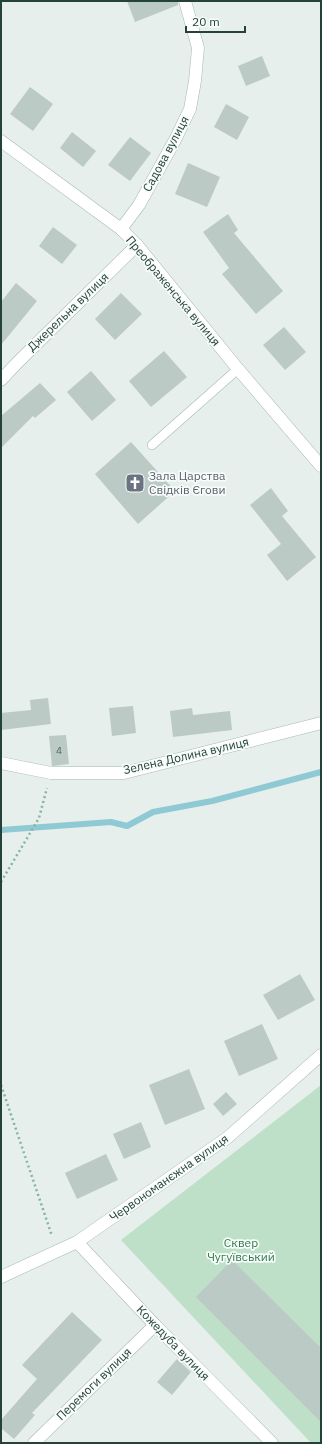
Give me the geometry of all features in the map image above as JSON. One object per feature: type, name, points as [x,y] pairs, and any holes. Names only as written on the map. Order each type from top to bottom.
[{"type":"street","name":"Садова вулиця","points":[[120,230],[139,205],[175,140],[190,109],[195,81],[198,48],[184,1]]},
{"type":"street","name":"Преображенська вулиця","points":[[1,141],[120,230],[137,245],[238,369],[321,466]]},
{"type":"street","name":"Джерельна вулиця","points":[[1,380],[137,245]]},
{"type":"street","name":"Зелена Долина вулиця","points":[[1,763],[51,773],[124,773],[321,723]]},
{"type":"street","name":"Червономанєжна вулиця","points":[[1,1277],[77,1242],[227,1138],[321,1055]]},
{"type":"street","name":"Кожедуба вулиця","points":[[77,1242],[155,1325],[272,1443]]},
{"type":"street","name":"Перемоги вулиця","points":[[34,1443],[155,1325]]},
{"type":"lane","points":[[152,445],[238,369]]},
{"type":"path","points":[[1,882],[40,818],[51,773]]},
{"type":"path","points":[[1,1085],[57,1251]]},
{"type":"green space","name":"Сквер Чугуївський","points":[[321,1085],[321,1443],[311,1443],[121,1240]]},
{"type":"building","points":[[127,1],[178,1],[178,5],[135,22]]},
{"type":"building","points":[[262,56],[270,76],[246,86],[238,66]]},
{"type":"building","points":[[30,87],[53,104],[33,131],[10,114]]},
{"type":"building","points":[[226,104],[249,117],[237,140],[214,127]]},
{"type":"building","points":[[72,132],[96,151],[83,167],[60,148]]},
{"type":"building","points":[[130,137],[151,153],[130,181],[108,165]]},
{"type":"building","points":[[188,163],[220,177],[207,207],[175,194]]},
{"type":"building","points":[[228,214],[238,230],[234,233],[283,291],[256,314],[222,274],[229,268],[203,232]]},
{"type":"building","points":[[53,227],[77,245],[62,264],[39,246]]},
{"type":"building","points":[[16,283],[37,301],[1,345],[1,302]]},
{"type":"building","points":[[121,293],[142,314],[115,340],[95,319]]},
{"type":"building","points":[[284,327],[306,352],[285,370],[263,345]]},
{"type":"building","points":[[164,351],[187,377],[151,407],[129,381]]},
{"type":"building","points":[[91,371],[116,400],[92,421],[67,392]]},
{"type":"building","points":[[40,383],[56,400],[35,418],[33,416],[1,448],[1,416]]},
{"type":"building","name":"Зала Царства Свідків Єгови","points":[[131,442],[175,491],[138,524],[95,474]]},
{"type":"building","points":[[271,488],[288,511],[282,516],[316,557],[287,581],[267,555],[281,544],[250,505]]},
{"type":"building","points":[[48,698],[51,724],[1,730],[1,713],[31,710],[30,700]]},
{"type":"building","points":[[133,706],[136,733],[112,736],[109,708]]},
{"type":"building","points":[[192,708],[193,715],[230,711],[232,730],[173,737],[170,711]]},
{"type":"building","points":[[66,735],[69,764],[52,766],[49,736]]},
{"type":"building","points":[[300,974],[315,1000],[278,1020],[263,995]]},
{"type":"building","points":[[262,1024],[278,1059],[239,1076],[224,1041]]},
{"type":"building","points":[[189,1069],[205,1109],[165,1125],[149,1085]]},
{"type":"building","points":[[226,1092],[237,1104],[223,1116],[213,1104]]},
{"type":"building","points":[[141,1122],[151,1147],[124,1159],[113,1134]]},
{"type":"building","points":[[106,1154],[118,1180],[77,1199],[65,1173]]},
{"type":"building","points":[[232,1260],[321,1348],[321,1422],[196,1297]]},
{"type":"building","points":[[72,1312],[102,1340],[32,1413],[35,1415],[14,1439],[1,1428],[1,1420],[37,1379],[22,1365]]},
{"type":"building","points":[[177,1359],[191,1372],[172,1395],[157,1382]]},
{"type":"waterway","points":[[1,830],[111,822],[127,826],[153,812],[212,801],[321,772]]},
{"type":"place","name":"Зала Царства Свідків Єгови","points":[[135,483]]}]
